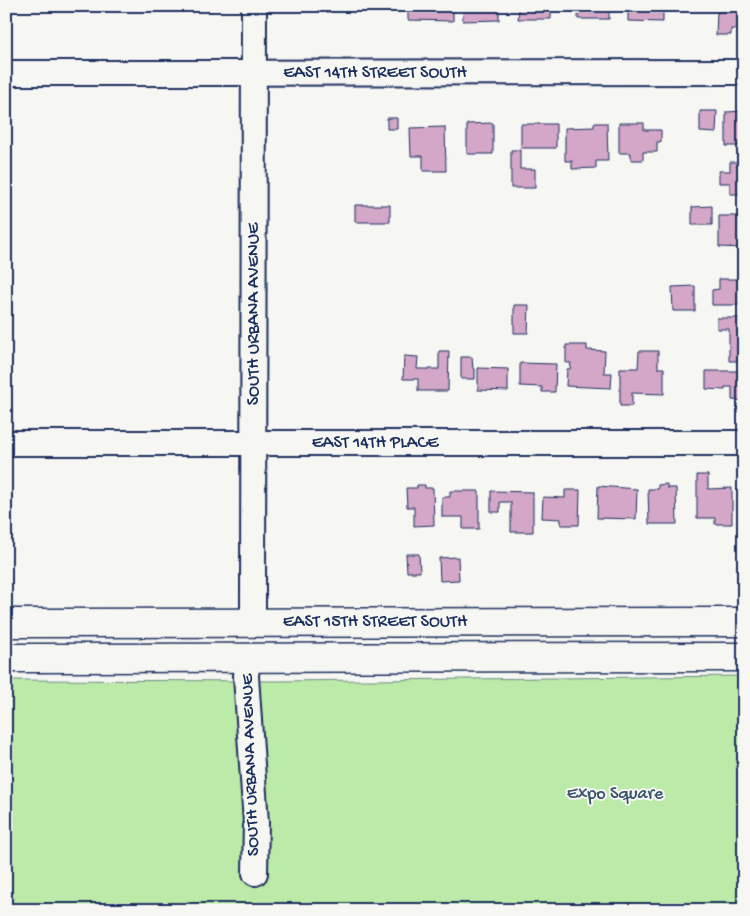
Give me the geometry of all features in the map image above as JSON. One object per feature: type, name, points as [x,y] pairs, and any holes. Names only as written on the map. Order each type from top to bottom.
[{"type":"main road","points":[[248,657],[251,622]]},
{"type":"main road","name":"EAST 15TH STREET SOUTH","points":[[6,624],[744,622]]},
{"type":"main road","name":"EAST 15TH STREET SOUTH","points":[[6,658],[744,656]]},
{"type":"street","name":"SOUTH URBANA AVENUE","points":[[251,622],[254,443],[254,6]]},
{"type":"street","name":"EAST 14TH STREET SOUTH","points":[[6,73],[744,72]]},
{"type":"street","name":"EAST 14TH PLACE","points":[[6,443],[744,444]]},
{"type":"street","name":"SOUTH URBANA AVENUE","points":[[248,657],[246,676],[256,823],[255,873]]},
{"type":"green space","name":"Expo Square","points":[[744,676],[744,910],[6,910],[6,680],[279,681]]},
{"type":"building","points":[[408,6],[453,6],[453,21],[408,20]]},
{"type":"building","points":[[462,6],[499,6],[499,20],[463,21]]},
{"type":"building","points":[[519,6],[551,6],[551,19],[518,19]]},
{"type":"building","points":[[578,6],[609,6],[609,19],[578,19]]},
{"type":"building","points":[[622,6],[663,6],[663,22],[628,21],[628,7]]},
{"type":"building","points":[[731,6],[744,6],[744,29],[731,29],[731,35],[716,35],[717,12],[731,12]]},
{"type":"building","points":[[700,111],[717,111],[716,133],[700,132]]},
{"type":"building","points":[[744,111],[744,146],[726,146],[726,112]]},
{"type":"building","points":[[387,118],[397,118],[397,129],[387,129]]},
{"type":"building","points":[[493,123],[493,154],[467,154],[467,124]]},
{"type":"building","points":[[594,123],[607,123],[608,161],[596,161],[596,168],[572,169],[572,161],[565,161],[565,128],[594,127]]},
{"type":"building","points":[[619,123],[644,123],[644,130],[661,130],[661,142],[657,142],[657,152],[643,152],[643,160],[631,160],[631,153],[619,153]]},
{"type":"building","points":[[521,124],[556,124],[556,148],[521,148]]},
{"type":"building","points":[[445,127],[446,171],[423,171],[423,156],[411,156],[410,128]]},
{"type":"building","points":[[511,150],[520,150],[520,169],[535,169],[535,188],[511,188]]},
{"type":"building","points":[[730,162],[744,162],[744,194],[730,194],[730,183],[719,183],[719,171],[730,171]]},
{"type":"building","points":[[355,205],[390,205],[390,222],[355,222]]},
{"type":"building","points":[[712,206],[712,225],[692,225],[692,207]]},
{"type":"building","points":[[719,216],[744,216],[744,248],[719,247]]},
{"type":"building","points":[[742,276],[744,276],[744,305],[712,305],[712,290],[719,289],[719,279],[742,279]]},
{"type":"building","points":[[695,286],[695,311],[673,311],[672,287]]},
{"type":"building","points":[[514,305],[529,305],[528,333],[514,333]]},
{"type":"building","points":[[717,318],[744,318],[744,361],[729,361],[729,329],[717,329]]},
{"type":"building","points":[[566,345],[587,345],[587,350],[605,351],[604,373],[612,373],[611,388],[566,386],[567,369],[570,369],[571,363],[566,363]]},
{"type":"building","points":[[439,351],[449,351],[448,391],[418,391],[418,379],[403,379],[404,356],[418,357],[417,369],[439,369]]},
{"type":"building","points":[[639,351],[658,351],[658,368],[664,368],[664,394],[632,393],[632,406],[620,406],[620,368],[638,368]]},
{"type":"building","points":[[461,357],[472,357],[475,379],[461,379]]},
{"type":"building","points":[[520,363],[556,364],[555,392],[542,392],[542,387],[520,386]]},
{"type":"building","points":[[478,368],[508,369],[508,391],[478,390]]},
{"type":"building","points":[[706,371],[744,371],[744,401],[732,400],[732,387],[725,387],[725,390],[706,389]]},
{"type":"building","points":[[697,475],[708,475],[708,489],[732,488],[732,524],[715,524],[715,518],[697,518]]},
{"type":"building","points":[[667,484],[667,488],[676,488],[677,524],[649,524],[648,489],[658,489],[658,485]]},
{"type":"building","points":[[417,485],[433,488],[434,525],[414,526],[414,507],[407,507],[406,488],[417,488]]},
{"type":"building","points":[[598,486],[637,489],[636,519],[597,518]]},
{"type":"building","points":[[565,490],[580,490],[579,525],[561,525],[561,519],[542,518],[543,497],[565,498]]},
{"type":"building","points":[[450,491],[479,491],[479,529],[463,529],[463,517],[442,517],[442,497],[450,497]]},
{"type":"building","points":[[491,491],[533,492],[533,532],[511,532],[511,502],[500,502],[500,512],[491,512]]},
{"type":"building","points":[[406,554],[419,554],[420,572],[407,572]]},
{"type":"building","points":[[458,557],[459,580],[440,581],[439,558]]}]
